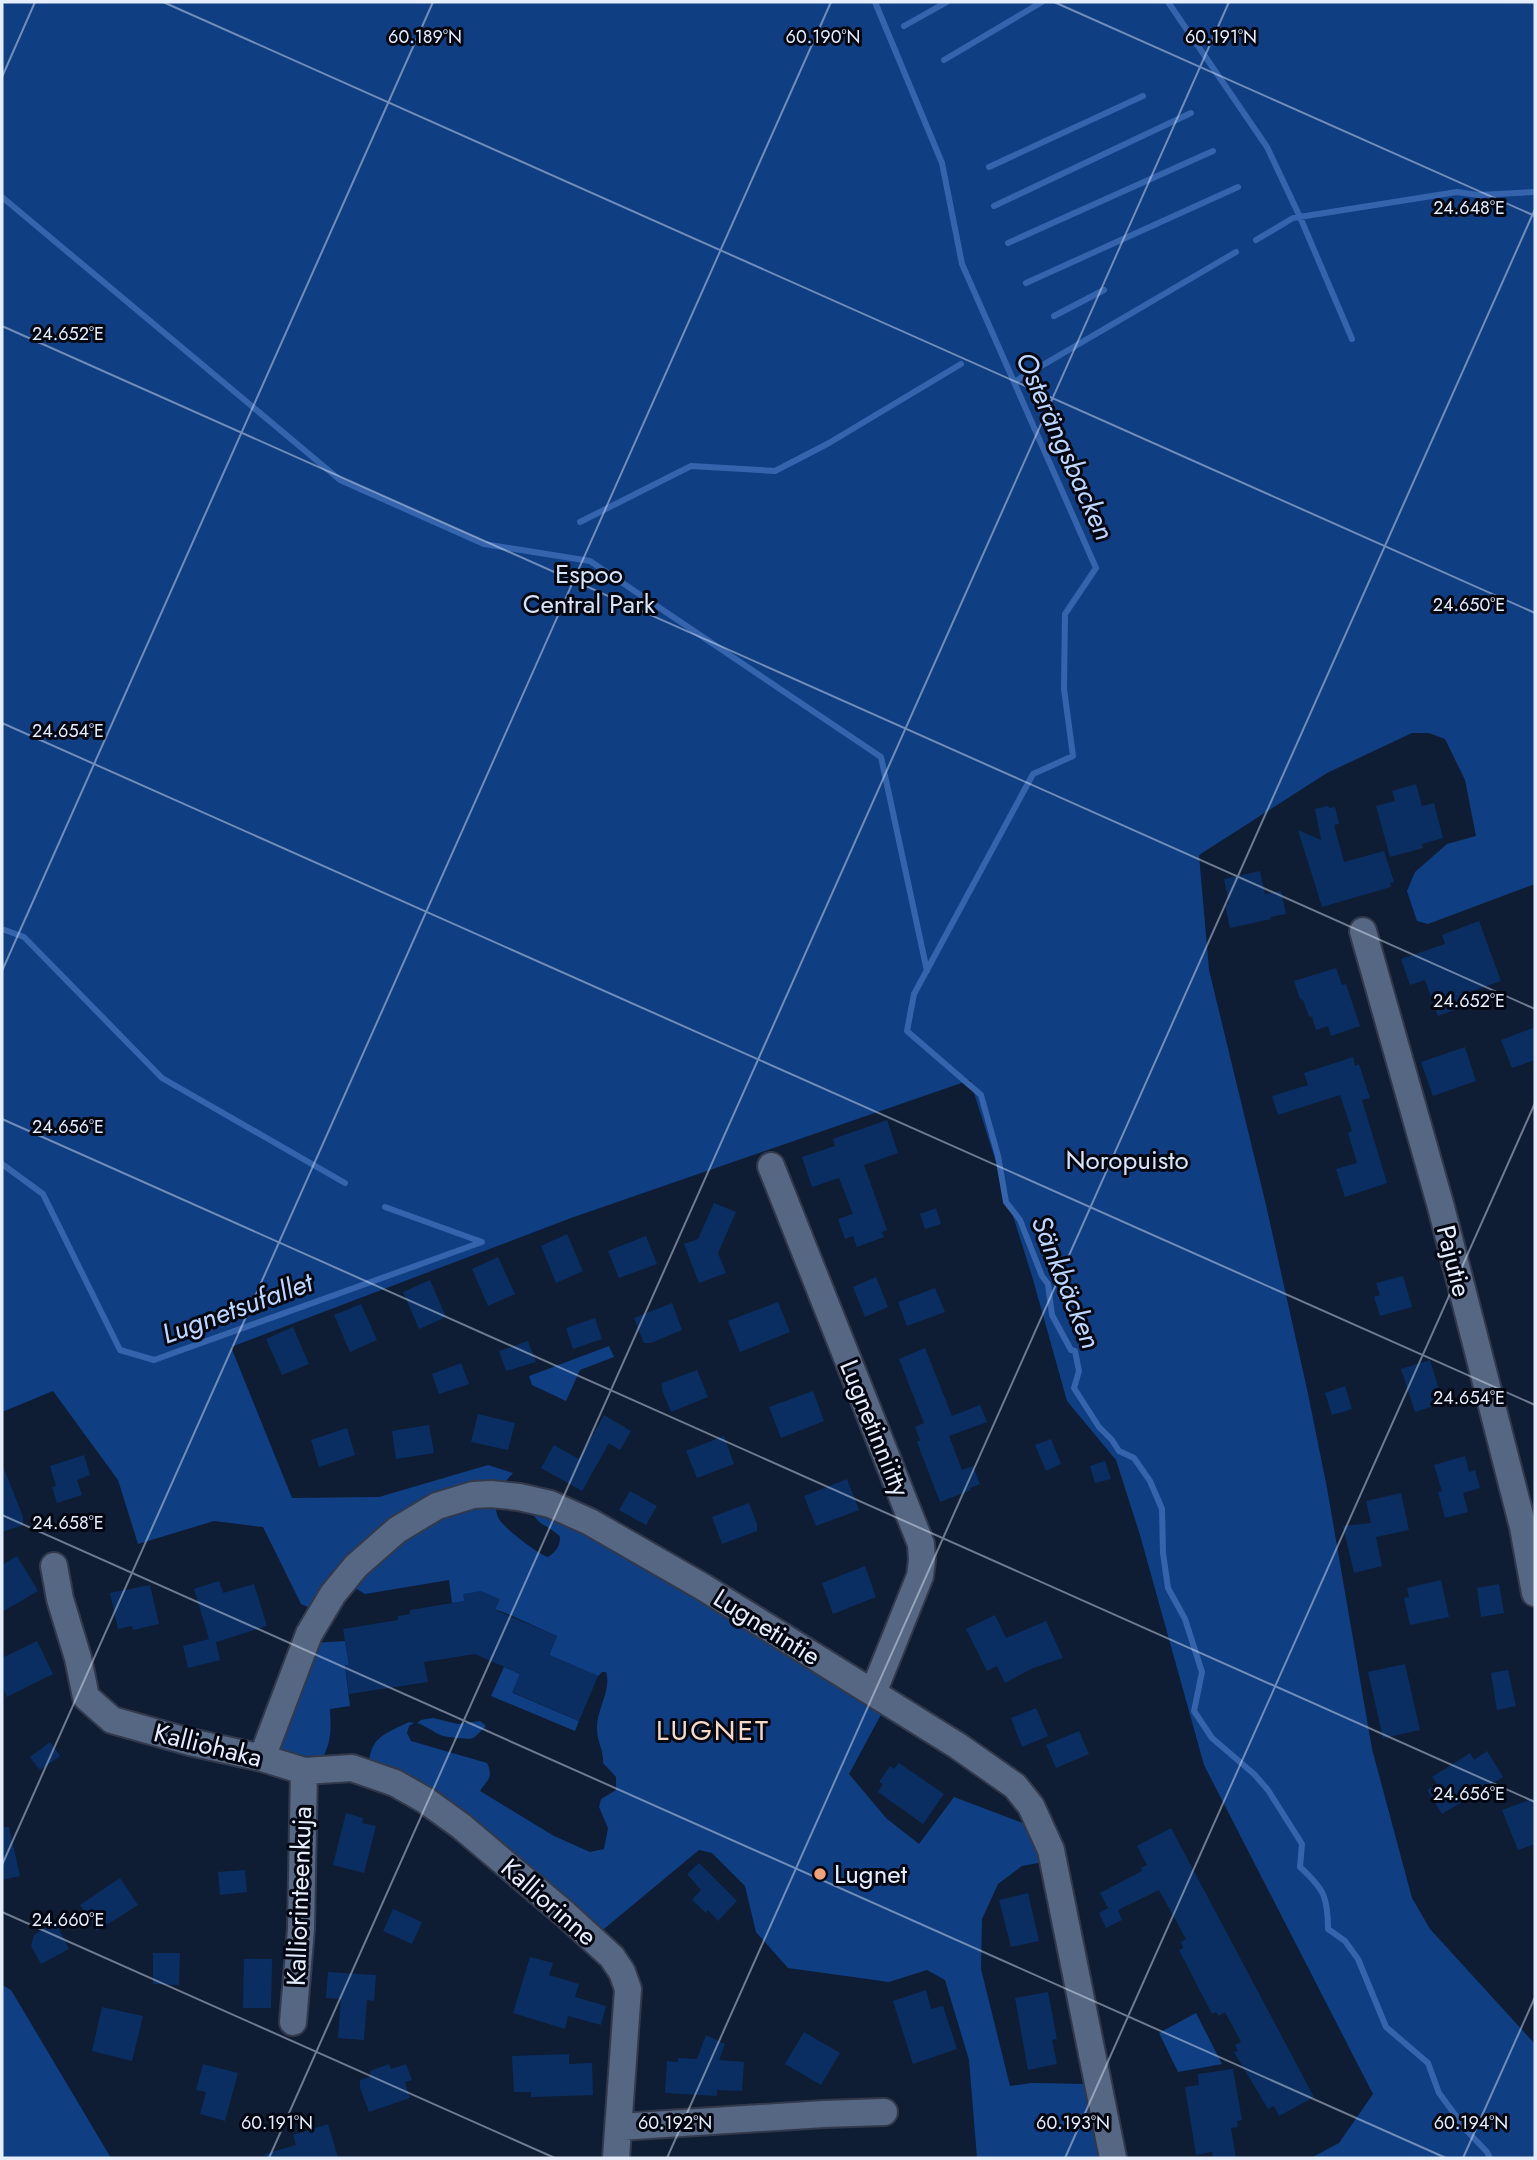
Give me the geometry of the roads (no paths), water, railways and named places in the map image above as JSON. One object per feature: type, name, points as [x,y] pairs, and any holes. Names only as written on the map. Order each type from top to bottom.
[{"type":"street","name":"Pajutie","points":[[1363,931],[1441,1207],[1523,1527],[1535,1593]]},
{"type":"street","name":"Lugnetinniitty","points":[[771,1166],[921,1544],[920,1576],[873,1693]]},
{"type":"street","name":"Lugnetintie","points":[[262,1758],[309,1634],[333,1594],[356,1566],[397,1530],[437,1506],[472,1495],[491,1494],[550,1504],[590,1522],[703,1587],[1015,1786],[1031,1807],[1051,1850],[1113,2158]]},
{"type":"street","name":"Kalliohaka","points":[[54,1566],[86,1697],[112,1720],[304,1771]]},
{"type":"street","name":"Kalliorinne","points":[[304,1771],[352,1768],[396,1783],[425,1800],[482,1843],[612,1957],[622,1972],[628,1989],[616,2158]]},
{"type":"street","name":"Kalliorinteenkuja","points":[[293,2022],[301,1929],[304,1771]]},
{"type":"street","points":[[619,2127],[884,2112]]},
{"type":"waterway","name":"Sänkbäcken","points":[[875,2],[942,163],[962,264],[1096,568],[1065,614],[1064,689],[1073,756],[1033,774],[914,994],[907,1031],[981,1095],[998,1156],[1006,1202],[1020,1220],[1042,1276],[1048,1284],[1052,1315],[1071,1350],[1075,1351],[1079,1371],[1074,1388],[1099,1427],[1119,1451],[1134,1458],[1150,1481],[1162,1509],[1163,1553],[1168,1588],[1185,1619],[1202,1672],[1194,1711],[1212,1738],[1254,1774],[1268,1790],[1302,1844],[1300,1867],[1315,1881],[1323,1894],[1328,1929],[1345,1941],[1358,1959],[1386,2027],[1428,2063],[1439,2093],[1490,2158]]},
{"type":"waterway","points":[[904,26],[947,2]]},
{"type":"waterway","points":[[944,60],[1042,2]]},
{"type":"waterway","points":[[1168,2],[1267,147],[1352,339]]},
{"type":"waterway","points":[[989,167],[1143,96]]},
{"type":"waterway","points":[[994,206],[1191,113]]},
{"type":"waterway","points":[[1008,243],[1213,151]]},
{"type":"waterway","points":[[1026,283],[1238,187]]},
{"type":"waterway","points":[[1256,240],[1293,218],[1457,192],[1478,195],[1535,192]]},
{"type":"waterway","points":[[2,197],[340,480],[484,544],[590,561],[881,757],[927,971]]},
{"type":"waterway","name":"Osterängsbacken","points":[[1014,382],[1236,252]]},
{"type":"waterway","points":[[1054,316],[1104,290]]},
{"type":"waterway","points":[[580,522],[691,466],[775,471],[829,443],[961,364]]},
{"type":"waterway","name":"Lugnetsufallet","points":[[2,929],[24,937],[162,1078],[345,1183]]},
{"type":"waterway","name":"Lugnetsufallet","points":[[2,1164],[43,1194],[120,1350],[154,1360],[482,1242],[385,1207]]},
{"type":"place","name":"Lugnet","points":[[820,1874]]},
{"type":"district","name":"LUGNET","points":[[713,1730]]},
{"type":"park label","name":"Espoo Central Park","points":[[589,589]]},
{"type":"park label","name":"Noropuisto","points":[[1127,1160]]}]
